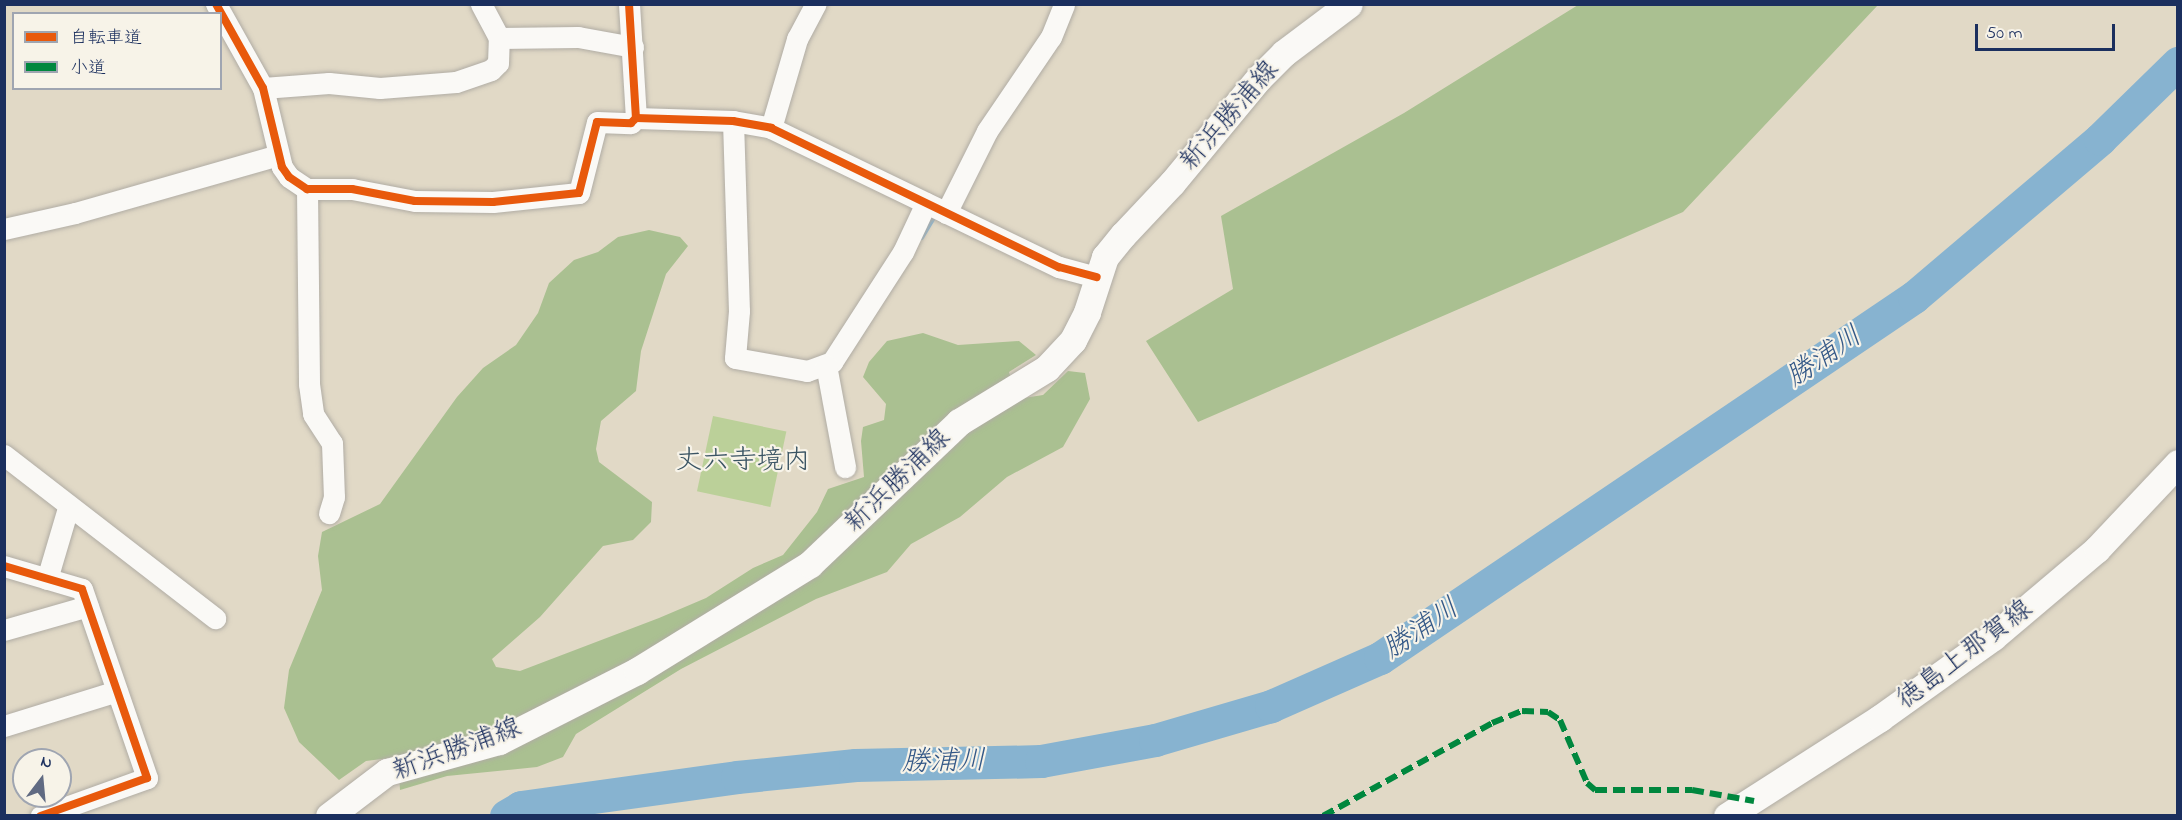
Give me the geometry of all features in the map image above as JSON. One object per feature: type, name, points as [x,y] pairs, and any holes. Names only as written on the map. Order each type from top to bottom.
[{"type":"main road","name":"新浜勝浦線","points":[[329,816],[387,772],[499,741],[638,671],[792,576],[836,540],[959,422],[1047,368],[1073,340],[1087,312],[1105,257],[1123,234],[1172,183],[1259,78],[1284,53],[1349,4]]},
{"type":"main road","name":"徳島上那賀線","points":[[1727,816],[1880,718],[1993,637],[2097,549],[2178,464]]},
{"type":"street","points":[[263,88],[329,83],[380,88],[456,82],[491,70],[498,63],[499,38],[481,4]]},
{"type":"street","points":[[629,4],[636,118]]},
{"type":"street","points":[[771,128],[797,39],[816,4]]},
{"type":"street","points":[[946,213],[987,131],[1051,36],[1064,4]]},
{"type":"street","points":[[222,15],[263,88],[278,155],[288,177],[307,189],[352,189],[415,201],[493,202],[579,193],[597,122],[631,123],[636,118],[733,121],[771,128],[1059,267],[1097,277]]},
{"type":"street","points":[[499,38],[578,38],[633,47]]},
{"type":"street","points":[[733,121],[739,312],[735,358],[817,368],[832,362],[903,252],[926,203]]},
{"type":"street","points":[[4,229],[75,213],[278,155]]},
{"type":"street","points":[[307,189],[309,384],[313,414],[332,442],[334,497],[329,513]]},
{"type":"street","points":[[817,368],[844,467]]},
{"type":"street","points":[[4,455],[68,508],[215,618]]},
{"type":"street","points":[[47,579],[68,508]]},
{"type":"street","points":[[4,566],[82,589],[147,778],[41,816]]},
{"type":"street","points":[[4,630],[87,606]]},
{"type":"street","points":[[4,726],[117,691]]},
{"type":"green space","points":[[1578,5],[1878,5],[1683,212],[1198,422],[1146,341],[1233,289],[1221,216],[1404,113]]},
{"type":"green space","points":[[649,230],[680,237],[688,246],[666,274],[641,351],[636,391],[601,421],[596,449],[599,462],[652,502],[651,522],[633,540],[603,546],[540,617],[492,659],[496,667],[520,671],[659,618],[706,598],[753,568],[783,555],[817,512],[828,489],[864,477],[861,441],[863,427],[884,420],[886,404],[863,377],[869,362],[887,341],[923,333],[958,345],[1019,341],[1036,355],[1009,372],[1017,399],[1043,395],[1068,371],[1085,373],[1090,399],[1063,447],[1007,477],[960,517],[911,544],[887,572],[816,599],[681,669],[576,734],[563,757],[537,767],[447,776],[400,790],[398,757],[366,761],[339,780],[299,742],[284,708],[289,670],[322,590],[318,556],[322,532],[380,504],[457,397],[483,368],[516,345],[538,313],[549,283],[574,260],[598,252],[618,237]]},
{"type":"green space","name":"丈六寺境内","points":[[713,416],[786,432],[770,507],[697,491]]},
{"type":"waterway","name":"勝浦川","points":[[506,816],[521,807],[737,777],[855,765],[1041,761],[1155,740],[1271,706],[1380,658],[1914,297],[2100,139],[2178,63]]},
{"type":"waterway","points":[[921,237],[935,214]]},
{"type":"marked path","points":[[1323,816],[1492,723],[1522,711],[1548,712],[1560,720],[1587,783],[1595,790],[1692,790],[1754,801]]},
{"type":"cycle path","points":[[216,4],[220,12]]},
{"type":"cycle path","points":[[629,4],[636,118],[733,121],[771,128],[1059,267],[1097,277]]},
{"type":"cycle path","points":[[222,15],[263,88],[282,167],[289,177],[307,189],[352,189],[415,201],[493,202],[579,193],[597,122],[631,123],[636,118]]},
{"type":"cycle path","points":[[4,566],[82,589],[147,778],[41,816]]}]
